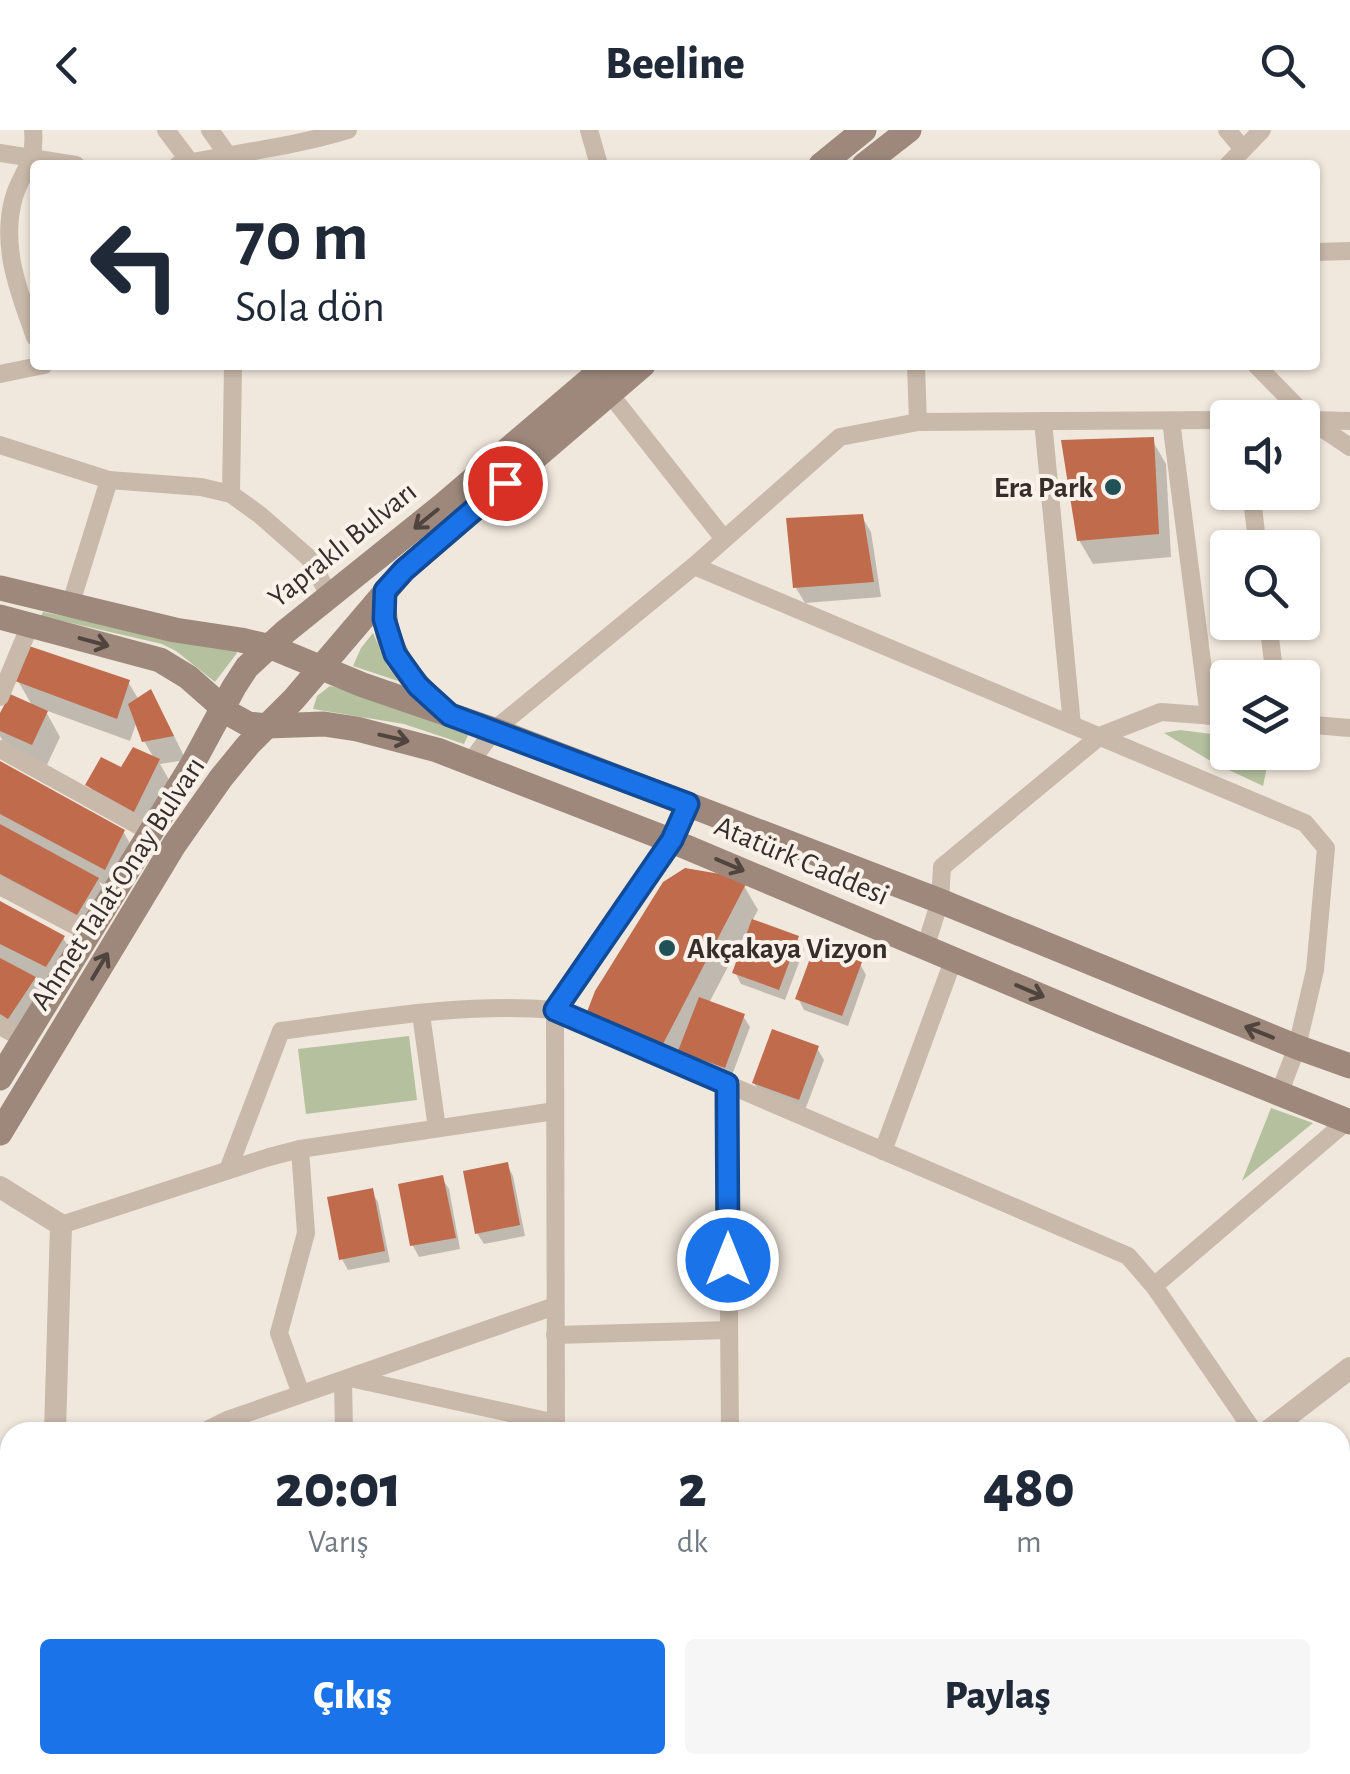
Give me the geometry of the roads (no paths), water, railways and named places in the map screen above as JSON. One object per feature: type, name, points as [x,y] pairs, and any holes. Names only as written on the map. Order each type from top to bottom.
[{"type":"main road","points":[[870,160],[909,130]]},
{"type":"main road","points":[[826,160],[857,132]]},
{"type":"main road","name":"Yapraklı Bulvarı","points":[[223,707],[246,667],[268,646],[600,370]]},
{"type":"main road","points":[[267,726],[404,570],[636,370]]},
{"type":"main road","name":"Atatürk Caddesi","points":[[0,588],[175,630],[268,646],[940,901],[1297,1048],[1350,1066]]},
{"type":"main road","points":[[385,591],[384,619],[395,654],[418,686],[450,715]]},
{"type":"main road","name":"Atatürk Caddesi","points":[[0,617],[160,660],[248,724],[310,723],[357,729],[418,744],[470,763],[672,840],[1349,1122]]},
{"type":"main road","name":"Ahmet Talat Onay Bulvarı","points":[[0,1078],[192,765],[223,707]]},
{"type":"main road","name":"Ahmet Talat Onay Bulvarı","points":[[0,1133],[194,814],[267,726]]},
{"type":"street","points":[[32,158],[33,130]]},
{"type":"street","points":[[166,130],[182,160]]},
{"type":"street","points":[[210,130],[227,154]]},
{"type":"street","points":[[201,160],[312,141],[348,130]]},
{"type":"street","points":[[589,130],[598,160]]},
{"type":"street","points":[[1227,130],[1244,149]]},
{"type":"street","points":[[1233,160],[1262,130]]},
{"type":"street","points":[[0,153],[45,160]]},
{"type":"street","points":[[30,162],[14,197],[7,233],[12,271],[30,323]]},
{"type":"street","points":[[1320,252],[1350,251]]},
{"type":"street","points":[[0,374],[30,368]]},
{"type":"street","points":[[232,494],[233,370]]},
{"type":"street","points":[[916,370],[918,422]]},
{"type":"street","points":[[1261,370],[1288,400]]},
{"type":"street","points":[[610,394],[724,539]]},
{"type":"street","points":[[470,763],[494,730],[694,566],[840,437],[918,422],[1210,420]]},
{"type":"street","points":[[1320,420],[1350,421]]},
{"type":"street","points":[[1043,421],[1072,724]]},
{"type":"street","points":[[1171,421],[1210,667]]},
{"type":"street","points":[[1320,429],[1350,447]]},
{"type":"street","points":[[0,445],[108,480],[201,486],[232,494],[309,558],[330,597]]},
{"type":"street","points":[[70,606],[108,480]]},
{"type":"street","points":[[694,566],[1305,823],[1326,848],[1316,970],[1297,1048],[1279,1094]]},
{"type":"street","points":[[0,697],[30,625]]},
{"type":"street","points":[[926,946],[940,901],[942,866],[1100,736],[1161,712],[1210,716]]},
{"type":"street","points":[[1320,726],[1350,728]]},
{"type":"street","points":[[0,748],[150,832]]},
{"type":"street","points":[[556,1422],[555,1010],[672,840],[688,804]]},
{"type":"street","points":[[0,886],[89,932]]},
{"type":"street","points":[[883,1151],[954,958]]},
{"type":"street","points":[[228,1170],[281,1031],[510,1006],[555,1010],[1128,1256],[1154,1286],[1247,1422]]},
{"type":"street","points":[[421,1014],[437,1128]]},
{"type":"street","points":[[0,1026],[24,1040]]},
{"type":"street","points":[[727,1084],[730,1422]]},
{"type":"street","points":[[0,1188],[61,1225],[300,1149],[556,1110]]},
{"type":"street","points":[[1154,1286],[1349,1122]]},
{"type":"street","points":[[300,1149],[306,1233],[279,1333],[301,1394]]},
{"type":"street","points":[[54,1422],[61,1225]]},
{"type":"street","points":[[223,1422],[555,1306]]},
{"type":"street","points":[[556,1335],[729,1330]]},
{"type":"street","points":[[1279,1422],[1350,1369]]},
{"type":"street","points":[[346,1379],[530,1422]]},
{"type":"street","points":[[344,1422],[346,1379]]},
{"type":"place","name":"Era Park","points":[[1113,487]]},
{"type":"place","name":"Akçakaya Vizyon","points":[[667,948]]}]
